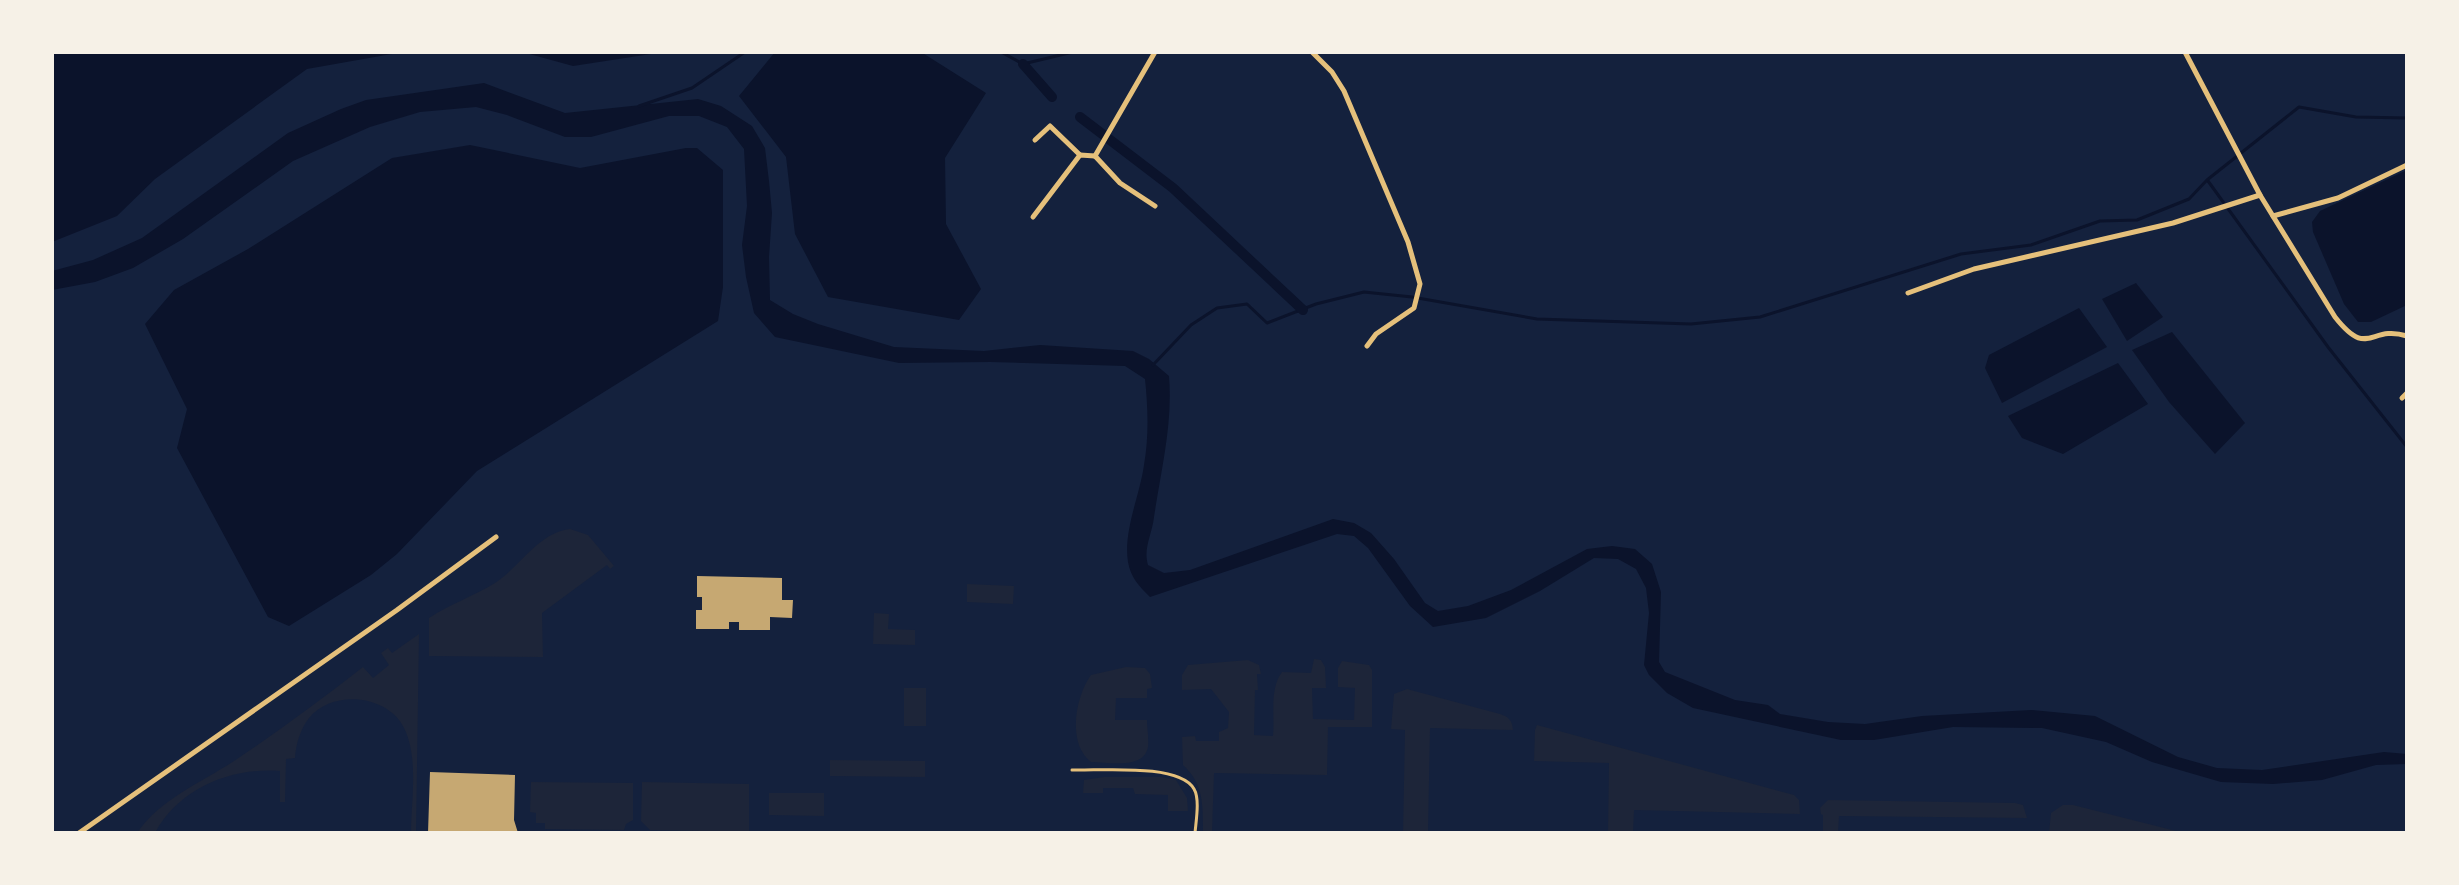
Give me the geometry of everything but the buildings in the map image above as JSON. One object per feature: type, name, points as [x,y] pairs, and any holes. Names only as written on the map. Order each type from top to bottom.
[{"type":"street","points":[[1095,156],[1155,52]]},
{"type":"street","points":[[1312,52],[1332,72],[1344,91],[1408,242],[1420,284],[1414,308],[1376,334],[1367,346]]},
{"type":"street","points":[[2185,52],[2260,195],[2349,335],[2365,339],[2395,333],[2407,327]]},
{"type":"street","points":[[1035,140],[1050,126],[1080,155],[1095,156],[1120,183],[1155,206]]},
{"type":"street","points":[[1033,217],[1080,155]]},
{"type":"street","points":[[2273,216],[2338,198],[2407,165]]},
{"type":"street","points":[[1908,293],[1974,269],[2173,223],[2260,195]]},
{"type":"street","points":[[2395,333],[2407,336]]},
{"type":"street","points":[[79,833],[496,537]]},
{"type":"lane","points":[[1072,770],[1164,772],[1187,779],[1196,792],[1195,833]]},
{"type":"shaded area","points":[[52,52],[403,52],[307,69],[155,179],[117,216],[52,242]]},
{"type":"shaded area","points":[[522,52],[664,52],[573,66]]},
{"type":"shaded area","points":[[775,52],[921,52],[986,93],[945,158],[946,224],[981,289],[959,320],[828,297],[795,234],[786,157],[739,96]]},
{"type":"shaded area","points":[[484,83],[565,113],[698,99],[721,106],[752,126],[765,148],[769,181],[772,213],[770,300],[793,314],[894,347],[984,351],[1040,345],[1133,351],[1149,359],[1169,376],[1168,429],[1147,553],[1148,565],[1164,573],[1190,570],[1333,519],[1354,523],[1371,533],[1425,603],[1438,611],[1468,606],[1511,590],[1587,549],[1612,546],[1635,549],[1652,564],[1661,592],[1659,662],[1665,672],[1735,700],[1768,705],[1780,714],[1865,724],[1922,716],[2031,710],[2095,716],[2178,757],[2217,768],[2262,770],[2384,752],[2407,754],[2407,764],[2376,765],[2322,780],[2273,784],[2221,782],[2152,762],[2106,742],[2042,728],[1953,727],[1874,740],[1841,740],[1693,708],[1667,693],[1649,675],[1644,665],[1649,613],[1646,588],[1636,569],[1618,559],[1594,558],[1540,591],[1486,618],[1433,627],[1410,606],[1368,548],[1354,536],[1337,534],[1150,597],[1131,573],[1127,550],[1146,454],[1148,422],[1145,379],[1125,366],[899,363],[775,337],[754,313],[746,277],[742,245],[747,206],[744,149],[727,127],[699,116],[669,116],[591,137],[565,137],[476,107],[420,112],[370,127],[293,161],[183,239],[133,268],[95,282],[52,290],[52,271],[93,260],[142,238],[288,133],[366,100]]},
{"type":"shaded area","points":[[470,145],[580,168],[697,148],[723,170],[723,287],[718,321],[477,471],[397,554],[371,575],[289,626],[268,617],[177,448],[187,409],[145,324],[174,290],[248,249],[392,158]]},
{"type":"shaded area","points":[[2407,170],[2407,305],[2371,322],[2358,322],[2344,304],[2313,232],[2312,222],[2320,211]]},
{"type":"shaded area","points":[[2136,283],[2163,317],[2127,341],[2102,299]]},
{"type":"shaded area","points":[[2079,308],[2107,347],[2002,403],[1985,368],[1989,355]]},
{"type":"shaded area","points":[[2172,332],[2245,423],[2215,454],[2169,402],[2132,350]]},
{"type":"shaded area","points":[[2118,363],[2148,404],[2063,454],[2022,438],[2008,416]]},
{"type":"shaded area","points":[[570,529],[588,535],[614,566],[610,569],[607,565],[542,613],[543,657],[429,656],[429,618],[495,583],[539,543]]},
{"type":"shaded area","points":[[967,584],[1014,586],[1013,604],[967,602]]},
{"type":"shaded area","points":[[874,613],[889,614],[888,629],[915,630],[915,645],[873,644]]},
{"type":"shaded area","points":[[419,634],[416,833],[411,833],[413,766],[404,728],[386,708],[360,700],[345,700],[319,709],[306,723],[299,737],[295,758],[286,759],[285,802],[280,802],[280,771],[244,773],[226,777],[192,793],[165,817],[155,833],[137,833],[170,800],[253,748],[363,667],[373,678],[389,665],[381,653],[388,648],[392,653]]},
{"type":"shaded area","points":[[1314,659],[1321,660],[1325,667],[1326,688],[1312,688],[1313,719],[1354,720],[1355,688],[1338,687],[1338,668],[1342,661],[1369,665],[1372,670],[1372,727],[1328,727],[1327,775],[1214,773],[1212,833],[1203,833],[1201,796],[1195,780],[1183,765],[1182,737],[1195,736],[1196,741],[1219,741],[1219,732],[1228,728],[1229,712],[1211,689],[1182,690],[1182,675],[1188,665],[1248,660],[1259,665],[1261,674],[1257,674],[1258,690],[1255,690],[1254,735],[1273,736],[1274,694],[1278,679],[1282,672],[1311,673]]},
{"type":"shaded area","points":[[1126,667],[1145,668],[1150,674],[1152,688],[1147,689],[1147,698],[1116,698],[1115,720],[1147,720],[1148,747],[1140,759],[1133,762],[1091,762],[1083,754],[1076,732],[1078,707],[1085,684],[1091,675]]},
{"type":"shaded area","points":[[904,688],[926,688],[926,726],[904,726]]},
{"type":"shaded area","points":[[1407,689],[1506,716],[1513,727],[1513,730],[1430,728],[1428,833],[1403,833],[1405,730],[1391,729],[1394,694]]},
{"type":"shaded area","points":[[1537,725],[1794,795],[1799,800],[1800,814],[1634,810],[1633,833],[1608,833],[1609,763],[1534,761]]},
{"type":"shaded area","points":[[830,760],[925,761],[925,777],[830,776]]},
{"type":"shaded area","points":[[1104,777],[1176,780],[1187,798],[1188,811],[1168,811],[1168,795],[1135,794],[1133,788],[1103,788],[1103,793],[1083,793],[1084,780]]},
{"type":"shaded area","points":[[531,782],[633,783],[633,820],[626,824],[624,830],[545,829],[545,823],[536,823],[536,813],[530,812]]},
{"type":"shaded area","points":[[642,782],[749,784],[749,832],[650,830],[641,821]]},
{"type":"shaded area","points":[[769,793],[824,793],[824,816],[769,815]]},
{"type":"shaded area","points":[[1828,800],[2015,803],[2023,805],[2027,818],[1839,816],[1838,833],[1823,833],[1820,808]]},
{"type":"shaded area","points":[[2063,805],[2184,833],[2049,833],[2051,813]]},
{"type":"waterway","points":[[639,106],[692,88],[745,52]]},
{"type":"waterway","points":[[1001,52],[1023,64],[1073,52]]},
{"type":"waterway","points":[[1023,64],[1052,97]]},
{"type":"waterway","points":[[1153,365],[1191,325],[1217,308],[1247,304],[1267,323],[1316,304],[1364,292],[1412,297],[1537,319],[1691,324],[1760,317],[1961,254],[2031,245],[2100,221],[2137,220],[2189,199],[2207,180],[2299,107],[2356,117],[2407,118]]},
{"type":"waterway","points":[[1080,117],[1173,188],[1303,310]]},
{"type":"waterway","points":[[2208,181],[2328,347],[2407,447]]}]
